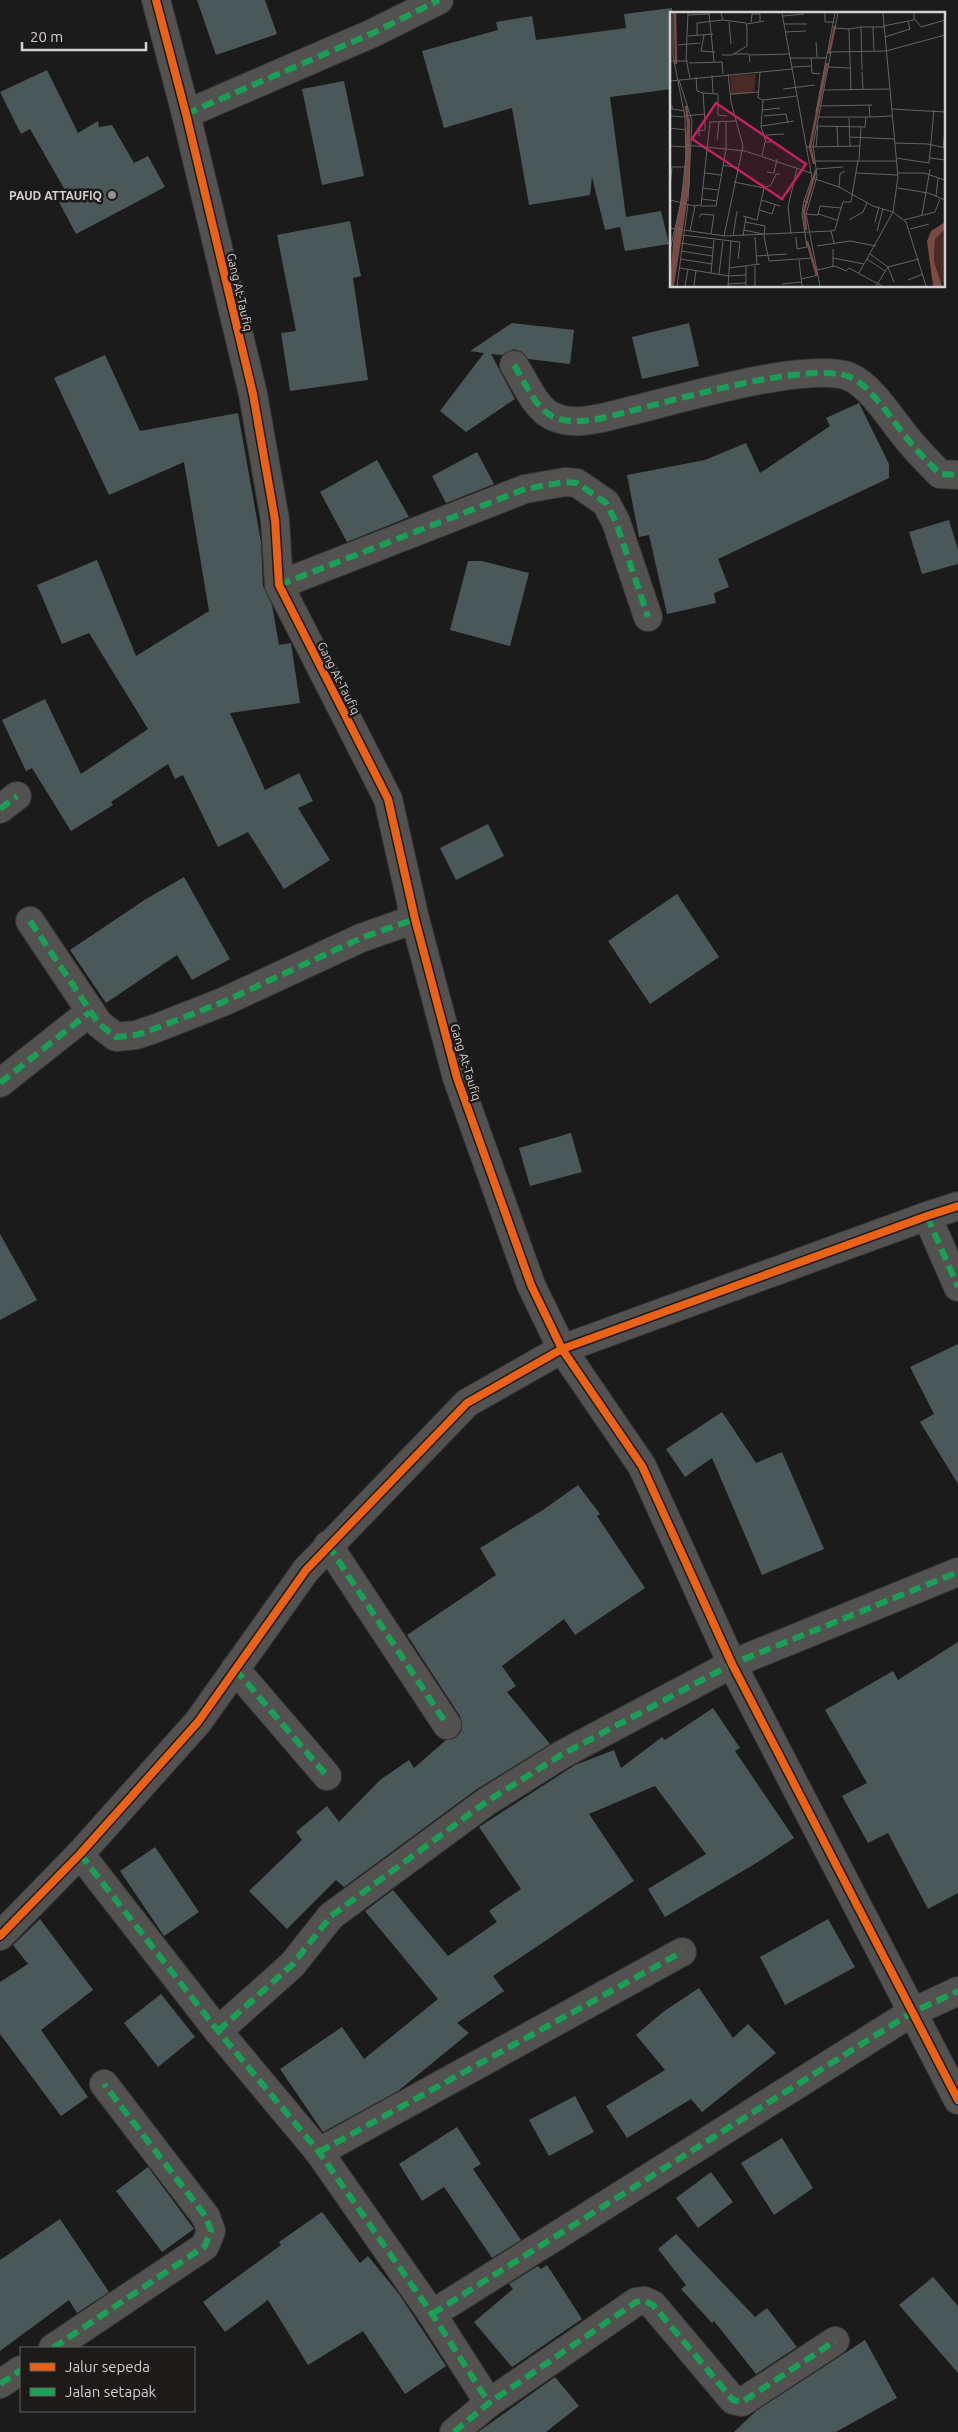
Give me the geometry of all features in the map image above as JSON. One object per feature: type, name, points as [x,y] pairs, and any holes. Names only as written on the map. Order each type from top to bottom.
[{"type":"street","name":"Gang At-Taufiq","points":[[156,0],[186,114],[253,394],[275,520],[279,585],[388,799],[415,919],[457,1078],[531,1285],[562,1349],[642,1466],[732,1664],[958,2100]]},
{"type":"street","points":[[186,114],[373,33],[439,0]]},
{"type":"street","points":[[514,364],[540,406],[550,416],[568,422],[606,417],[790,374],[842,375],[863,385],[908,440],[940,474],[958,475]]},
{"type":"street","points":[[279,585],[525,488],[565,482],[577,483],[606,503],[622,540],[648,618]]},
{"type":"street","points":[[30,921],[90,1012],[108,1033],[122,1037],[136,1035],[215,1005],[361,938],[415,919]]},
{"type":"street","points":[[0,1083],[90,1012]]},
{"type":"street","points":[[0,1936],[80,1854],[198,1722],[306,1570],[328,1545],[467,1403],[562,1349],[958,1206]]},
{"type":"street","points":[[927,1216],[958,1287]]},
{"type":"street","points":[[328,1545],[447,1725]]},
{"type":"street","points":[[218,2031],[292,1964],[331,1916],[486,1802],[561,1755],[732,1664],[958,1572]]},
{"type":"street","points":[[235,1669],[327,1776]]},
{"type":"street","points":[[80,1854],[218,2031],[319,2152],[432,2314],[489,2404]]},
{"type":"street","points":[[319,2152],[682,1952]]},
{"type":"street","points":[[432,2314],[911,2012],[958,1992]]},
{"type":"street","points":[[54,2347],[205,2246],[212,2231],[206,2217],[104,2084]]},
{"type":"street","points":[[454,2432],[489,2404],[636,2302],[645,2301],[653,2305],[733,2400],[742,2402],[835,2340]]},
{"type":"street","points":[[0,2384],[20,2371]]},
{"type":"building","points":[[197,0],[265,0],[277,34],[216,55]]},
{"type":"building","points":[[672,8],[672,12],[670,12],[670,89],[610,97],[626,217],[661,211],[669,244],[625,251],[620,227],[605,230],[592,177],[590,195],[529,205],[512,108],[444,128],[422,51],[498,30],[496,22],[532,16],[536,40],[626,28],[624,14]]},
{"type":"building","points":[[47,70],[78,133],[98,121],[99,127],[112,125],[134,163],[148,156],[165,187],[76,234],[59,202],[69,197],[30,129],[21,134],[0,92]]},
{"type":"building","points":[[344,81],[364,176],[322,185],[302,89]]},
{"type":"building","points":[[350,221],[361,276],[353,278],[368,380],[290,391],[281,333],[296,331],[277,235]]},
{"type":"building","points":[[512,323],[574,330],[570,364],[528,359],[522,352],[514,349],[502,355],[491,354],[515,399],[466,432],[440,411],[484,353],[470,351]]},
{"type":"building","points":[[689,323],[699,366],[642,379],[632,337]]},
{"type":"building","points":[[105,355],[140,431],[238,413],[261,542],[263,586],[272,605],[279,645],[291,643],[300,703],[230,713],[265,790],[299,773],[313,801],[298,808],[330,860],[284,889],[248,832],[218,847],[183,775],[175,779],[168,764],[111,802],[113,805],[71,831],[32,768],[26,771],[2,720],[45,699],[81,774],[148,729],[89,633],[62,644],[37,585],[97,560],[136,656],[209,611],[184,462],[109,495],[54,378]]},
{"type":"building","points":[[859,403],[889,464],[889,478],[718,559],[729,587],[714,593],[716,603],[667,614],[649,535],[639,537],[627,475],[705,460],[746,443],[760,473],[830,426],[826,418]]},
{"type":"building","points":[[477,452],[494,484],[446,503],[432,476]]},
{"type":"building","points":[[377,460],[409,517],[347,542],[320,492]]},
{"type":"building","points":[[949,520],[958,550],[958,564],[922,574],[909,532]]},
{"type":"building","points":[[468,561],[482,561],[529,573],[510,646],[450,630]]},
{"type":"building","points":[[488,824],[504,856],[456,880],[440,848]]},
{"type":"building","points":[[184,877],[230,959],[192,980],[177,955],[106,1003],[70,950],[146,899]]},
{"type":"building","points":[[677,894],[719,957],[650,1004],[608,941]]},
{"type":"building","points":[[571,1133],[582,1172],[530,1186],[519,1148]]},
{"type":"building","points":[[0,1234],[37,1300],[0,1320]]},
{"type":"building","points":[[958,1344],[958,1484],[920,1422],[934,1414],[910,1367]]},
{"type":"building","points":[[722,1412],[756,1463],[782,1452],[824,1549],[762,1575],[712,1458],[685,1477],[666,1449]]},
{"type":"building","points":[[578,1485],[600,1514],[597,1516],[645,1588],[575,1635],[564,1619],[502,1666],[516,1686],[507,1692],[550,1744],[477,1789],[344,1887],[336,1880],[287,1929],[249,1891],[302,1840],[296,1832],[327,1806],[339,1822],[380,1780],[409,1760],[414,1768],[446,1740],[455,1738],[461,1732],[460,1716],[407,1635],[496,1575],[480,1548],[543,1510]]},
{"type":"building","points":[[958,1642],[958,1893],[928,1909],[888,1833],[868,1843],[842,1796],[867,1783],[825,1710],[893,1671],[898,1680]]},
{"type":"building","points":[[713,1708],[740,1748],[735,1751],[794,1838],[758,1862],[665,1917],[648,1889],[706,1854],[655,1786],[589,1814],[634,1881],[493,1976],[504,1991],[457,2023],[469,2033],[398,2091],[323,2132],[280,2069],[342,2027],[364,2059],[438,1999],[365,1911],[393,1890],[448,1956],[497,1922],[489,1911],[521,1889],[479,1827],[575,1765],[614,1750],[621,1768],[662,1737],[665,1740]]},
{"type":"building","points":[[155,1847],[199,1912],[164,1936],[120,1871]]},
{"type":"building","points":[[40,1919],[93,1990],[41,2030],[88,2097],[61,2116],[0,2034],[0,1982],[28,1964],[13,1945]]},
{"type":"building","points":[[828,1919],[855,1967],[785,2005],[760,1957]]},
{"type":"building","points":[[699,1988],[733,2038],[748,2024],[776,2053],[702,2112],[691,2099],[627,2138],[606,2106],[665,2070],[636,2035],[663,2012]]},
{"type":"building","points":[[161,1994],[195,2037],[158,2067],[124,2023]]},
{"type":"building","points":[[575,2096],[594,2132],[549,2156],[529,2120]]},
{"type":"building","points":[[457,2127],[481,2164],[473,2169],[521,2240],[492,2258],[444,2187],[422,2201],[399,2164]]},
{"type":"building","points":[[782,2138],[813,2188],[774,2215],[741,2163]]},
{"type":"building","points":[[148,2167],[194,2229],[162,2252],[116,2191]]},
{"type":"building","points":[[711,2172],[733,2202],[698,2228],[676,2198]]},
{"type":"building","points":[[322,2212],[360,2263],[368,2256],[399,2294],[446,2366],[405,2394],[363,2331],[308,2365],[268,2300],[225,2332],[203,2302],[281,2245],[279,2242]]},
{"type":"building","points":[[60,2219],[109,2292],[77,2313],[69,2300],[0,2351],[0,2260]]},
{"type":"building","points":[[676,2234],[755,2317],[767,2308],[797,2347],[756,2374],[714,2321],[712,2323],[681,2289],[686,2285],[658,2249]]},
{"type":"building","points":[[547,2265],[582,2319],[512,2367],[474,2322],[513,2289],[509,2284],[538,2266],[541,2269]]},
{"type":"building","points":[[933,2277],[958,2306],[958,2373],[899,2305]]},
{"type":"building","points":[[865,2340],[897,2398],[836,2432],[734,2432],[756,2411]]},
{"type":"building","points":[[555,2377],[579,2406],[546,2432],[478,2432]]},
{"type":"marked path","points":[[186,114],[373,33],[439,0]]},
{"type":"marked path","points":[[514,365],[540,407],[552,416],[570,421],[598,419],[740,384],[774,378],[831,373],[850,377],[858,381],[873,395],[914,447],[940,474],[958,475]]},
{"type":"marked path","points":[[279,585],[525,489],[565,482],[577,483],[606,503],[616,522],[648,617]]},
{"type":"marked path","points":[[0,809],[17,796]]},
{"type":"marked path","points":[[30,921],[99,1024],[116,1037],[136,1035],[223,1002],[361,938],[415,919]]},
{"type":"marked path","points":[[0,1083],[90,1012]]},
{"type":"marked path","points":[[927,1216],[958,1287]]},
{"type":"marked path","points":[[328,1545],[447,1725]]},
{"type":"marked path","points":[[218,2031],[292,1965],[331,1916],[486,1802],[561,1755],[732,1664],[958,1572]]},
{"type":"marked path","points":[[235,1669],[327,1776]]},
{"type":"marked path","points":[[80,1854],[218,2031],[319,2152],[432,2314],[489,2403]]},
{"type":"marked path","points":[[319,2152],[682,1952]]},
{"type":"marked path","points":[[432,2314],[911,2013],[958,1991]]},
{"type":"marked path","points":[[54,2347],[205,2246],[211,2231],[206,2217],[104,2084]]},
{"type":"marked path","points":[[454,2432],[489,2403],[636,2302],[645,2301],[653,2305],[733,2400],[742,2402],[835,2341]]},
{"type":"marked path","points":[[0,2384],[20,2371]]},
{"type":"cycle path","points":[[156,0],[186,114],[253,394],[275,520],[279,585],[388,799],[415,919],[457,1078],[531,1285],[562,1349],[642,1466],[732,1664],[958,2100]]},
{"type":"cycle path","points":[[0,1936],[80,1854],[198,1722],[306,1570],[467,1403],[562,1349],[958,1206]]},
{"type":"place","name":"PAUD ATTAUFIQ","points":[[112,195]]}]
